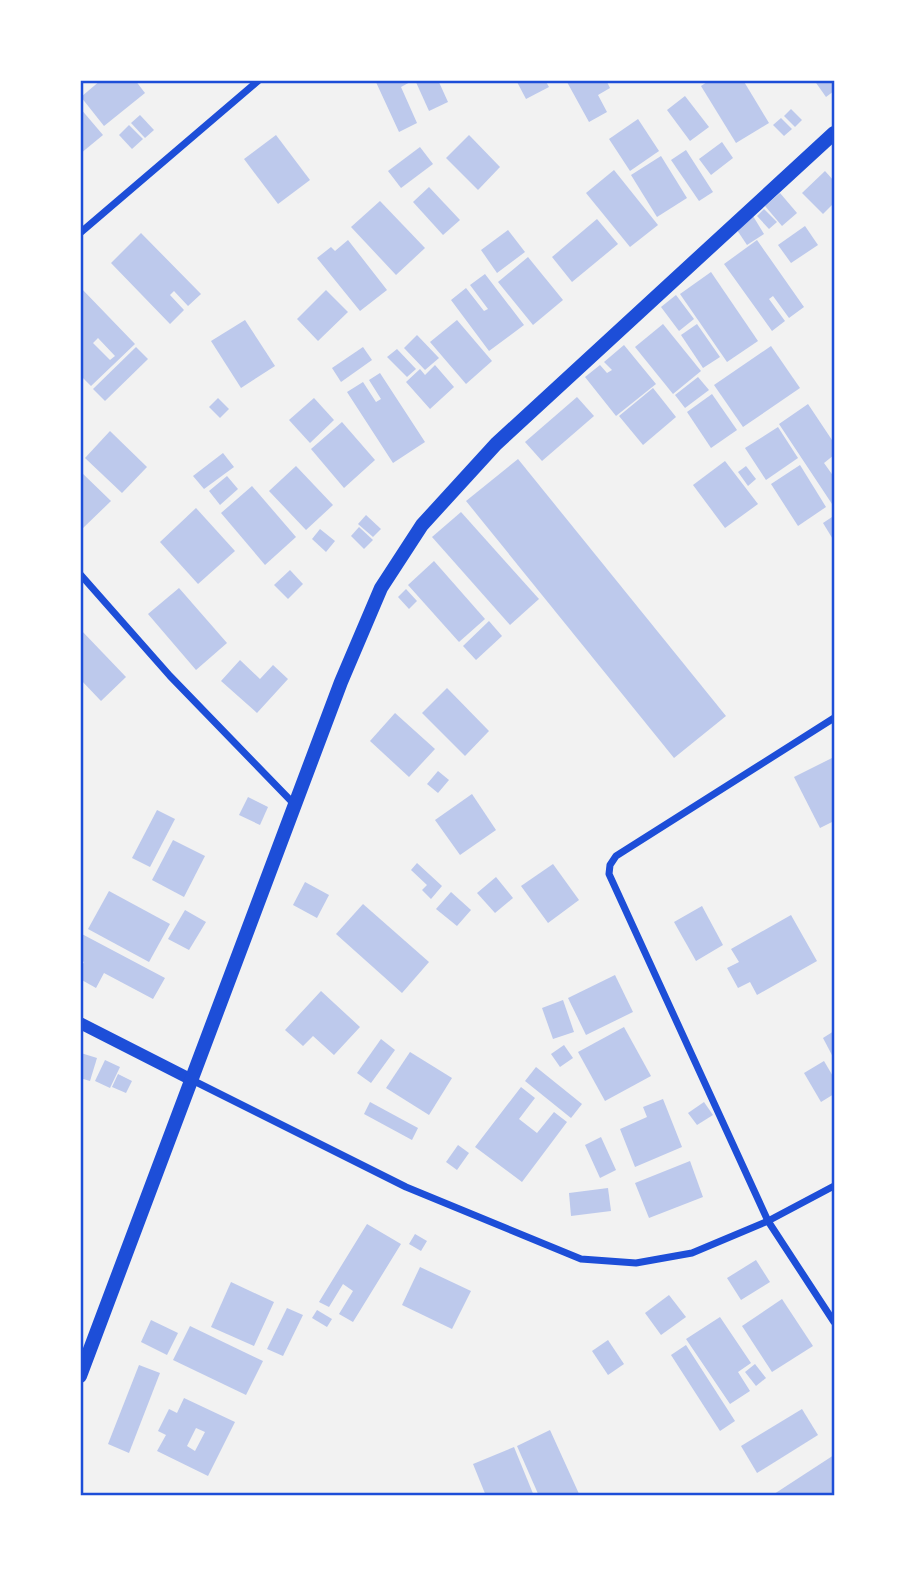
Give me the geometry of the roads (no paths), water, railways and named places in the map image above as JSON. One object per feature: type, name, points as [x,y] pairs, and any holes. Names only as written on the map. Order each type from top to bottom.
[{"type":"main road","points":[[80,1376],[341,682],[381,588],[422,525],[496,444],[835,133]]},
{"type":"street","points":[[80,233],[259,80]]},
{"type":"street","points":[[80,574],[170,676],[295,805]]},
{"type":"street","points":[[835,718],[616,856],[608,874],[768,1221],[835,1322]]},
{"type":"street","points":[[80,1023],[406,1187],[581,1259],[636,1263],[692,1253],[768,1221],[835,1186]]}]
